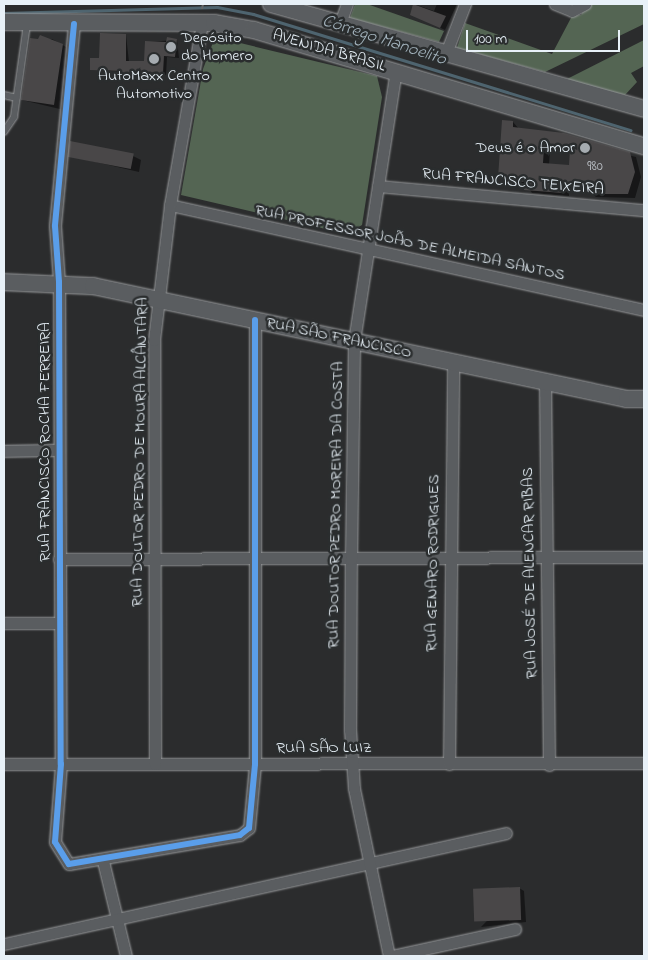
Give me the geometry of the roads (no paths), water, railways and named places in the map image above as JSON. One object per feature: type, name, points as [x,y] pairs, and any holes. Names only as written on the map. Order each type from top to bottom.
[{"type":"main road","name":"AVENIDA BRASIL","points":[[271,4],[644,109]]},
{"type":"main road","name":"AVENIDA BRASIL","points":[[4,22],[202,24],[254,30],[396,70],[644,146]]},
{"type":"main road","name":"RUA SÃO FRANCISCO","points":[[4,282],[59,282],[157,299],[544,381],[644,399]]},
{"type":"street","points":[[340,23],[347,4]]},
{"type":"street","points":[[446,53],[465,4]]},
{"type":"street","points":[[555,4],[582,7]]},
{"type":"street","name":"RUA FRANCISCO ROCHA FERREIRA","points":[[74,24],[55,226],[59,282],[58,450],[61,764],[55,842],[62,858],[78,866],[103,861]]},
{"type":"street","name":"RUA DOUTOR PEDRO DE MOURA ALCÂNTARA","points":[[155,764],[153,558],[157,299],[170,205],[202,24]]},
{"type":"street","name":"RUA DOUTOR PEDRO MOREIRA DA COSTA","points":[[391,956],[370,864],[352,764],[351,559],[354,341],[396,70]]},
{"type":"street","name":"RUA FRANCISCO TEIXEIRA","points":[[378,186],[644,210]]},
{"type":"street","name":"RUA PROFESSOR JOÃO DE ALMEIDA SANTOS","points":[[170,205],[368,251],[644,310]]},
{"type":"street","points":[[126,956],[103,861],[240,835],[249,828],[255,764],[252,558],[255,320]]},
{"type":"street","name":"RUA GENARO RODRIGUES","points":[[449,764],[448,558],[453,362]]},
{"type":"street","name":"RUA JOSÉ DE ALENCAR RIBAS","points":[[544,381],[549,765]]},
{"type":"street","points":[[4,451],[58,450]]},
{"type":"street","points":[[59,559],[644,557]]},
{"type":"street","points":[[4,623],[60,623]]},
{"type":"street","name":"RUA SÃO LUIZ","points":[[4,764],[549,765],[644,763]]},
{"type":"street","points":[[4,944],[506,833]]},
{"type":"street","points":[[391,956],[515,929]]},
{"type":"lane","points":[[4,132],[11,126],[17,98],[27,22]]},
{"type":"lane","points":[[4,95],[17,98]]},
{"type":"waterway","name":"Córrego Manoelito","points":[[4,13],[217,7],[253,14],[631,130]]},
{"type":"place","name":"Depósito do Homero","points":[[171,47]]},
{"type":"place","name":"AutoMaxx Centro Automotivo","points":[[154,59]]},
{"type":"place","name":"Deus é o Amor","points":[[585,148]]}]
